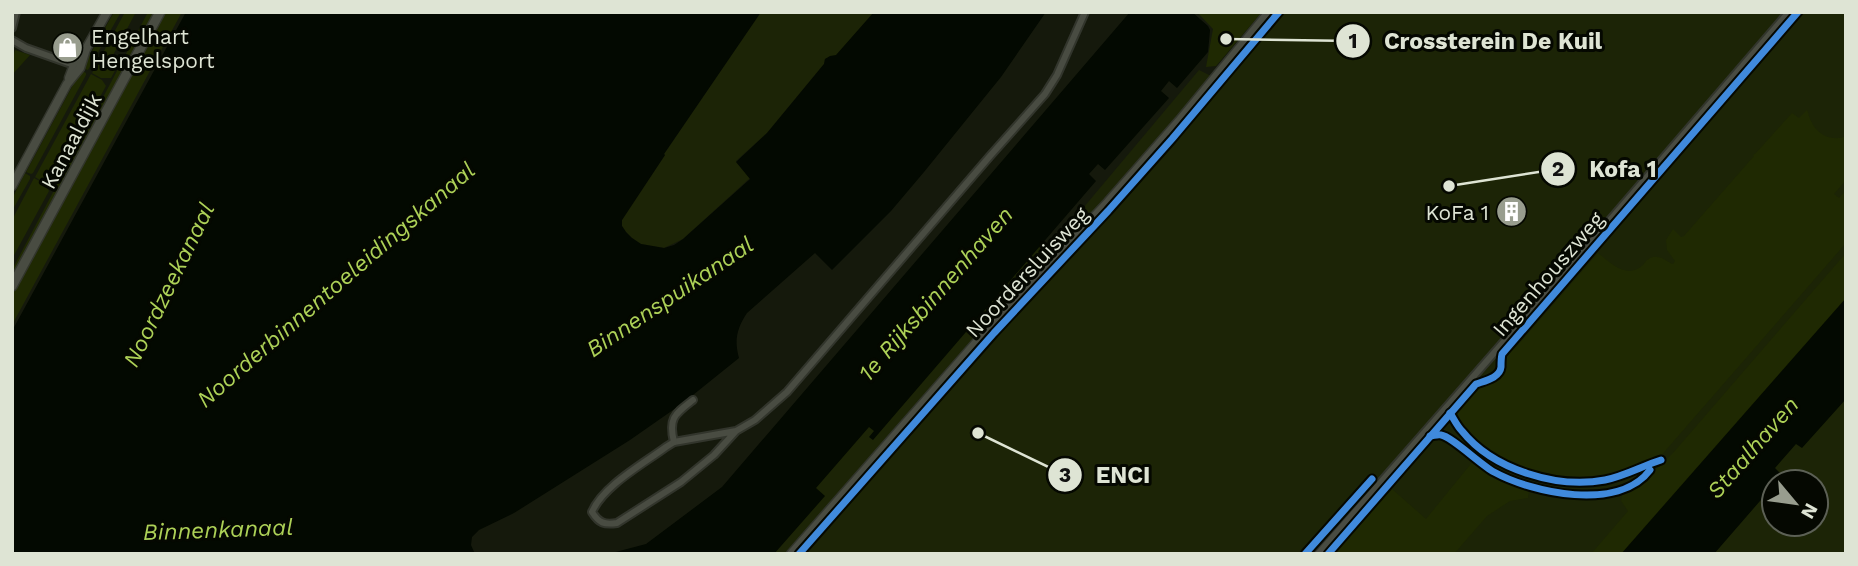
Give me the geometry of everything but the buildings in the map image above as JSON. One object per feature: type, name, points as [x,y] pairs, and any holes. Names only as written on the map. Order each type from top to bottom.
[{"type":"main road","name":"Kanaaldijk","points":[[12,286],[160,12]]},
{"type":"street","points":[[12,28],[16,12]]},
{"type":"street","points":[[68,84],[74,65],[107,12]]},
{"type":"street","points":[[736,431],[674,442],[605,492],[592,512],[598,521],[605,525],[617,523],[681,482],[714,455],[736,431],[755,420],[787,391],[1045,94],[1057,75],[1085,12]]},
{"type":"street","name":"Noordersluisweg","points":[[791,554],[972,347],[1108,202],[1269,12]]},
{"type":"street","name":"Ingenhouszweg","points":[[1318,554],[1789,12]]},
{"type":"street","points":[[12,40],[26,48],[74,65]]},
{"type":"street","points":[[12,186],[68,84],[80,68],[86,49]]},
{"type":"street","points":[[12,165],[21,170]]},
{"type":"street","points":[[674,442],[671,430],[673,417],[693,400]]},
{"type":"shaded area","points":[[114,12],[121,12],[88,70],[82,68],[89,52],[91,53]]},
{"type":"shaded area","points":[[125,12],[136,12],[111,59],[107,58],[118,65],[111,78],[101,78],[92,73]]},
{"type":"shaded area","points":[[148,12],[155,12],[12,277],[12,270]]},
{"type":"shaded area","points":[[164,12],[182,12],[12,325],[12,294]]},
{"type":"shaded area","points":[[761,12],[874,12],[836,56],[825,59],[824,64],[767,133],[736,161],[750,178],[683,239],[664,248],[641,244],[626,232],[622,220]]},
{"type":"shaded area","points":[[1197,12],[1262,12],[1216,66],[1206,67],[1213,29]]},
{"type":"shaded area","points":[[1283,12],[1846,12],[1846,554],[755,554],[1031,237],[1047,251],[1199,70],[1225,83]]},
{"type":"shaded area","points":[[15,50],[30,55],[12,75],[12,61]]},
{"type":"shaded area","points":[[81,70],[86,75],[33,173],[26,172]]},
{"type":"shaded area","points":[[91,74],[102,80],[106,86],[53,183],[43,182],[35,177]]},
{"type":"shaded area","points":[[1807,110],[1810,120],[1821,133],[1830,138],[1846,136],[1846,180],[1834,194],[1839,198],[1846,190],[1846,243],[1659,458],[1613,476],[1566,480],[1543,476],[1499,459],[1466,433],[1459,425],[1455,410],[1479,385],[1500,376],[1503,356],[1517,346],[1598,253],[1619,268],[1631,271],[1652,257],[1673,264],[1675,261],[1667,250],[1666,240],[1673,229],[1681,237],[1684,236],[1792,113],[1799,118]]},
{"type":"shaded area","points":[[25,173],[30,179],[12,211],[12,199]]},
{"type":"shaded area","points":[[34,178],[45,184],[49,191],[12,259],[12,220]]},
{"type":"shaded area","points":[[1846,253],[1846,298],[1621,554],[1591,554],[1628,511],[1621,501],[1623,488],[1651,475],[1673,453]]},
{"type":"shaded area","points":[[1474,460],[1495,474],[1529,490],[1528,498],[1510,501],[1487,516],[1454,554],[1334,554],[1392,489],[1426,519]]},
{"type":"water","points":[[186,12],[761,12],[622,220],[626,232],[641,244],[664,248],[683,239],[750,179],[736,162],[767,133],[824,64],[825,59],[836,55],[874,12],[1046,12],[1001,77],[924,172],[891,211],[832,270],[815,253],[747,313],[737,334],[739,358],[683,403],[630,440],[514,513],[479,530],[472,537],[471,545],[475,554],[12,554],[12,331]]},
{"type":"water","name":"1e Rijksbinnenhaven","points":[[1130,12],[1192,12],[1210,30],[1208,52],[1177,88],[1169,81],[1161,91],[1169,98],[1105,170],[1098,164],[1089,174],[1096,181],[873,440],[869,437],[874,431],[869,427],[816,488],[825,496],[774,554],[608,554],[646,544],[722,487]]},
{"type":"water","name":"Staalhaven","points":[[1846,298],[1846,399],[1802,448],[1796,444],[1775,468],[1760,468],[1760,501],[1714,554],[1621,554]]},
{"type":"cycle path","points":[[799,554],[994,333],[1172,139],[1279,12]]},
{"type":"cycle path","points":[[1328,554],[1476,384],[1498,374],[1502,354],[1798,12]]},
{"type":"cycle path","points":[[1450,413],[1475,445],[1491,456],[1508,466],[1547,479],[1567,482],[1605,480],[1661,460]]},
{"type":"cycle path","points":[[1430,436],[1446,437],[1488,468],[1510,480],[1552,492],[1597,495],[1618,491],[1636,483],[1650,470]]},
{"type":"cycle path","points":[[1305,554],[1372,479]]},
{"type":"place","name":"Crossterein De Kuil","points":[[1226,39]]},
{"type":"place","name":"Engelhart Hengelsport","points":[[68,48]]},
{"type":"place","name":"Kofa 1","points":[[1449,186]]},
{"type":"place","name":"KoFa 1","points":[[1512,212]]},
{"type":"place","name":"ENCI","points":[[978,433]]},
{"type":"water label","name":"Noordzeekanaal","points":[[169,285]]},
{"type":"water label","name":"Noorderbinnentoeleidingskanaal","points":[[336,285]]},
{"type":"water label","name":"Binnenspuikanaal","points":[[670,297]]},
{"type":"water label","name":"Binnenkanaal","points":[[218,530]]}]
